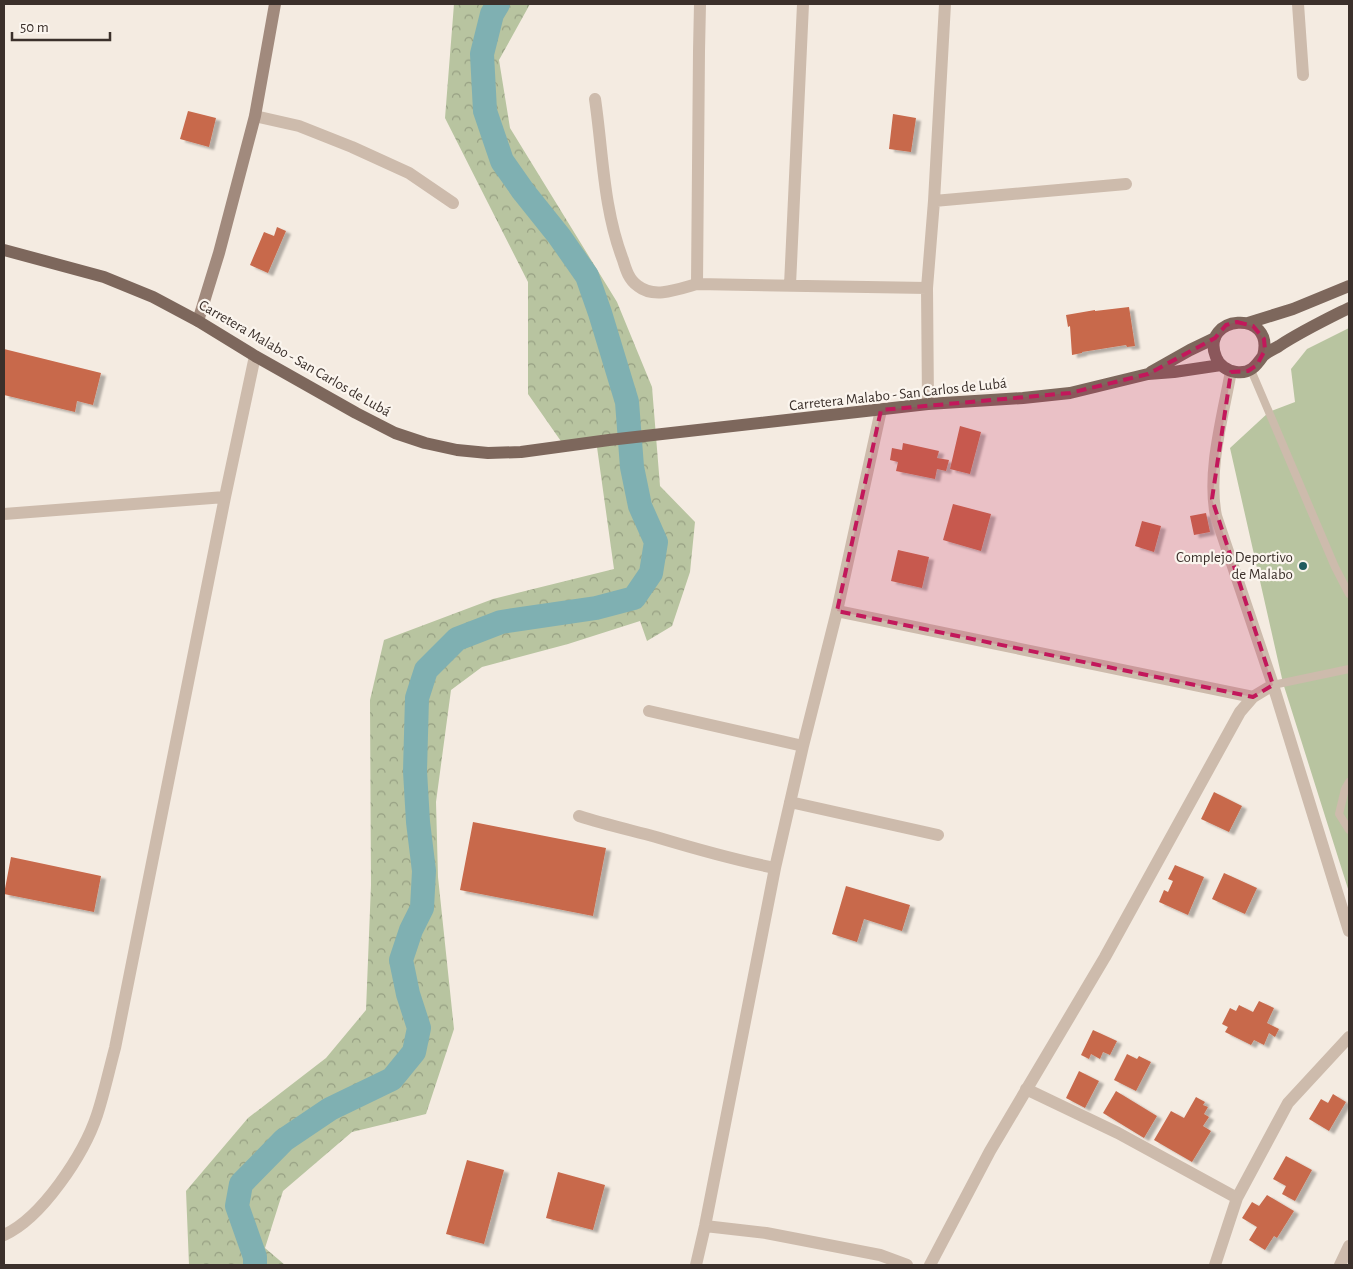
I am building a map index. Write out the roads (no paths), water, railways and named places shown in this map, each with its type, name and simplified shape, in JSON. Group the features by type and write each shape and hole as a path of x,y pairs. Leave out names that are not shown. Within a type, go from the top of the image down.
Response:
{"main road":[{"name":"Carretera Malabo - San Carlos de Lubá","path":"4,250 104,277 153,297 348,408 395,432 457,450 521,452 608,440 928,404 1070,393 1148,374 1226,368"},
{"path":"1248,323 1261,334 1265,344 1263,356 1258,365 1251,370 1242,372 1226,368 1218,360 1214,350 1215,338 1226,325 1237,322 1248,323 1293,309 1349,286"},
{"path":"1263,356 1305,330 1349,308"},
{"name":"Carretera Malabo - San Carlos de Lubá","path":"1148,374 1215,338"}],"street":[{"path":"198,321 219,253 255,116 275,4"},
{"path":"697,284 700,4"},
{"path":"790,286 803,4"},
{"path":"928,404 927,288 945,4"},
{"path":"1298,4 1303,75"},
{"path":"594,99 603,178 612,230 630,279 639,287 651,291 670,292 697,284 927,288"},
{"path":"255,116 299,126 352,147 409,173 453,203"},
{"path":"934,201 1126,184"},
{"path":"4,1235 31,1217 66,1174 88,1137 97,1114 115,1048 255,356"},
{"path":"1226,368 1212,499 1273,685 1349,931"},
{"path":"696,1265 775,868 837,611 881,410"},
{"path":"4,514 225,497"},
{"path":"837,611 1253,697"},
{"path":"930,1265 990,1151 1105,957 1240,712 1253,697 1273,685"},
{"path":"649,711 803,746"},
{"path":"790,802 938,835"},
{"path":"579,816 714,855 775,868"},
{"path":"1215,1265 1237,1198 1288,1103 1349,1038"},
{"path":"1026,1090 1118,1133 1237,1198"},
{"path":"705,1226 766,1233 880,1256 907,1265"},
{"path":"1340,1265 1349,1246"}],"lane":[{"path":"1251,370 1335,567 1349,594"},
{"path":"1273,685 1349,669"},
{"path":"1349,782 1345,789 1339,814 1349,830"}],"waterway":[{"path":"255,1265 255,1257 237,1206 241,1184 284,1140 330,1109 392,1079 414,1052 419,1028 408,994 401,960 411,930 422,908 424,871 418,822 415,771 417,698 426,670 457,639 501,622 596,608 634,598 651,573 656,542 640,506 632,467 627,402 587,276 502,161 485,111 482,54 492,14 498,4"}],"place":[{"name":"Complejo Deportivo de Malabo","path":"1303,566"}]}
